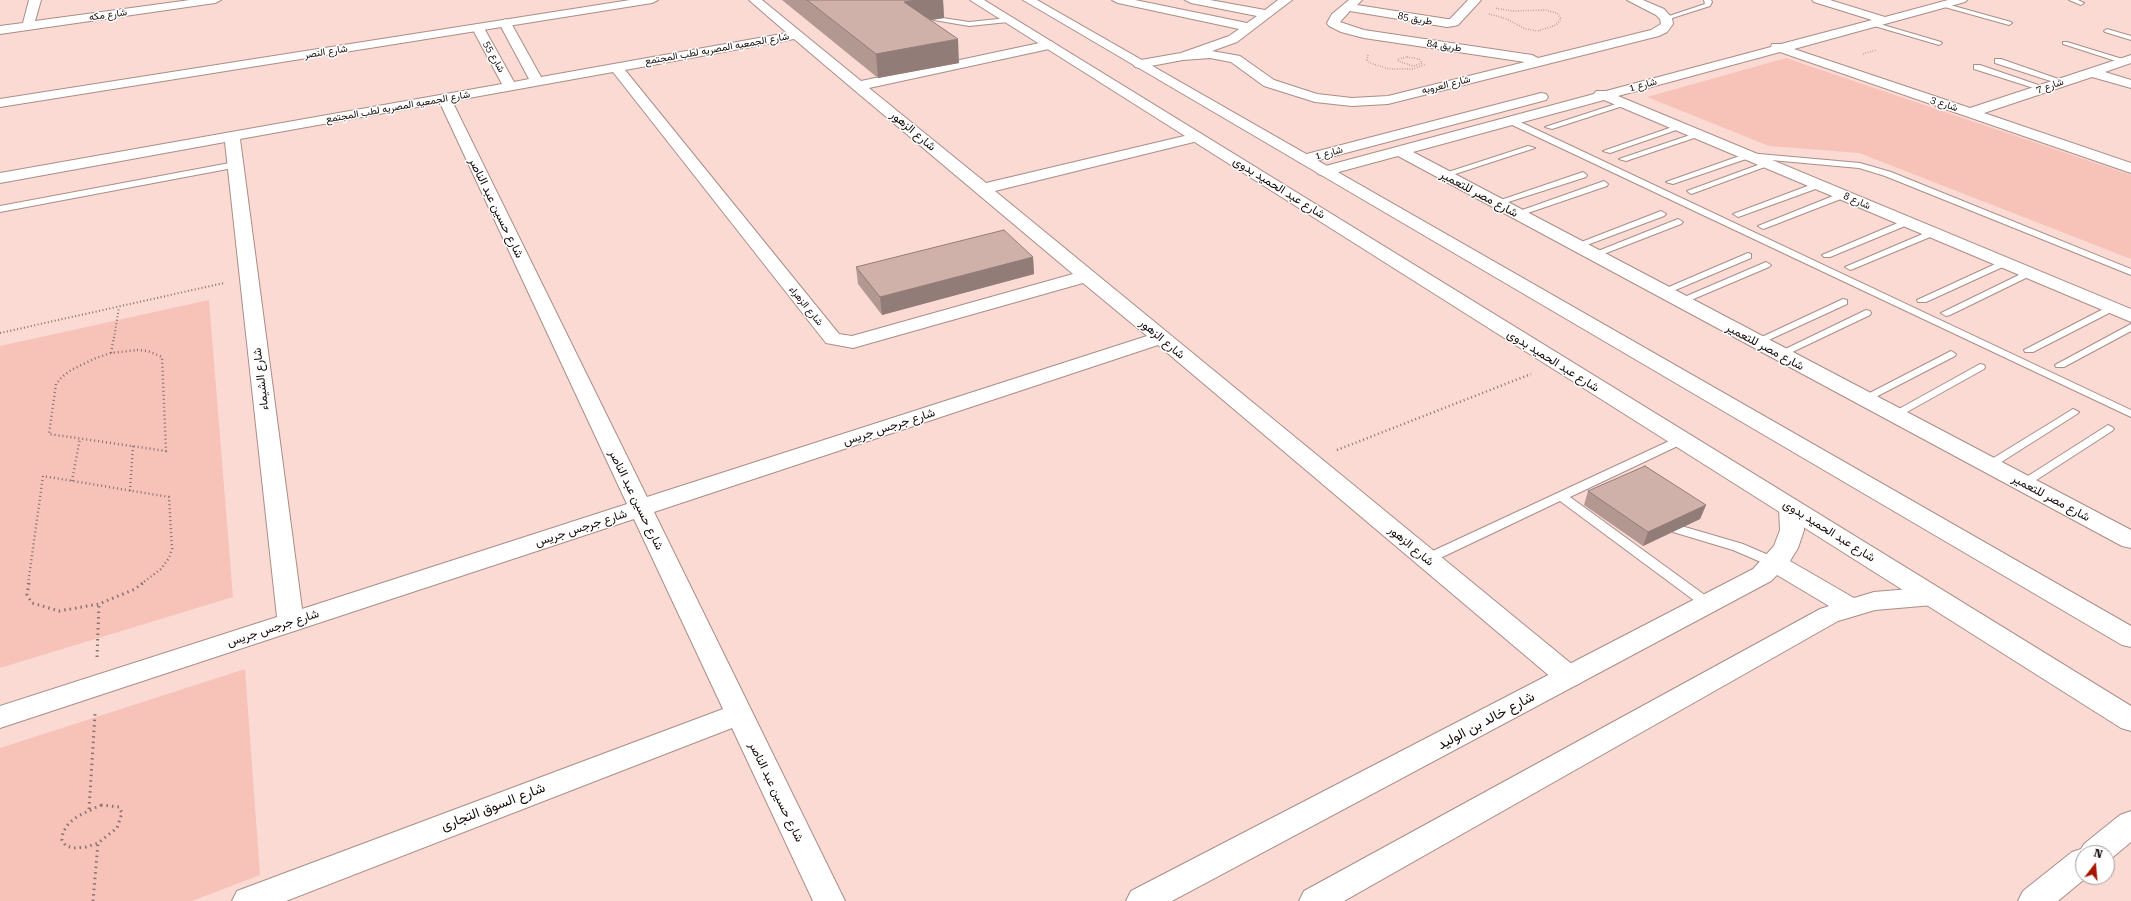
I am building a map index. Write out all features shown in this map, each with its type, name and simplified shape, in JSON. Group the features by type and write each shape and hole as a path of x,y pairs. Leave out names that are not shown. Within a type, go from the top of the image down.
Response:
{"street":[{"path":"28,26 35,0"},
{"name":"شارع مكه","path":"0,30 215,0"},
{"name":"شارع النصر","path":"0,93 595,0"},
{"name":"شارع النصر","path":"0,103 652,0"},
{"name":"شارع الزهور","path":"755,0 1569,677"},
{"name":"شارع عبد الحميد بدوى","path":"976,0 2131,720"},
{"path":"1029,0 2131,638"},
{"path":"1118,0 1249,27"},
{"path":"1191,0 1266,14"},
{"path":"1140,64 1183,56 1223,43 1249,27 1286,0"},
{"path":"1352,4 1336,16 1333,24 1345,29 1380,0"},
{"path":"1633,0 1649,6 1666,18"},
{"path":"1818,0 1861,13 1878,22"},
{"path":"1845,0 1899,16"},
{"path":"1823,23 1911,0"},
{"name":"شارع 1","path":"1324,171 1511,121 1605,88 1774,41 1878,22 1961,0"},
{"name":"طريق 85","path":"1352,4 1367,11 1443,24 1454,22 1470,5"},
{"name":"شارع العروبه","path":"1183,56 1196,54 1224,56 1235,59 1258,76 1283,88 1315,98 1352,102 1388,100 1543,60 1656,34 1667,24 1666,18"},
{"path":"505,23 537,82"},
{"name":"شارع 55","path":"478,28 510,86"},
{"name":"طريق 84","path":"1345,29 1386,38 1543,60"},
{"name":"شارع الجمعيه المصريه لطب المجتمع","path":"0,178 797,35"},
{"name":"شارع 3","path":"1774,41 2131,157"},
{"name":"شارع 3","path":"1774,41 1970,113 2131,168"},
{"path":"858,86 1049,45"},
{"name":"شارع 7","path":"1970,113 2128,60"},
{"name":"شارع الزهراء","path":"616,67 833,339 854,342 1087,276"},
{"path":"2091,72 2131,84"},
{"name":"شارع 8","path":"1586,85 1605,88 1625,104 2131,316"},
{"name":"شارع 1","path":"1304,159 1552,94"},
{"name":"شارع حسين عبد الناصر","path":"444,98 829,901"},
{"name":"شارع الشيماء","path":"232,137 291,622"},
{"path":"982,189 1197,137"},
{"name":"شارع مصر للتعمير","path":"1400,151 1584,251 1988,465 2130,538"},
{"name":"شارع جرجس جريس","path":"0,717 1161,338"},
{"name":"شارع خالد بن الوليد","path":"1142,901 1762,575 1775,563 1786,548 1792,530 1792,508"},
{"path":"1775,563 1850,607"},
{"path":"1315,901 1806,626 1850,607 1880,600 1933,596"},
{"name":"شارع السوق التجارى","path":"248,901 739,714"},
{"path":"2105,845 2131,824"},
{"path":"2034,901 2075,868"}],"lane":[{"path":"1666,18 1708,5 1709,2 1707,0"},
{"path":"2072,0 2081,2"},
{"path":"1943,5 2009,23"},
{"path":"936,19 969,24 1008,20"},
{"path":"1878,22 1939,43"},
{"path":"2107,31 2131,38"},
{"path":"2065,43 2128,60"},
{"path":"1998,61 2063,82"},
{"path":"1977,67 2043,88"},
{"path":"1549,127 1625,104"},
{"path":"1511,121 2131,414"},
{"path":"1606,151 1681,127"},
{"path":"1623,159 1699,135"},
{"path":"1443,175 1531,148"},
{"path":"1670,182 1748,155 1851,164 1879,171 2131,272"},
{"path":"1691,191 1769,164"},
{"path":"0,208 235,166"},
{"path":"1496,203 1583,175"},
{"path":"1516,214 1604,184"},
{"path":"1738,214 1818,185"},
{"path":"1762,226 1842,195"},
{"path":"1584,251 1661,214"},
{"path":"1584,251 1678,222"},
{"path":"1827,255 1907,222"},
{"path":"1850,267 1932,233"},
{"path":"1662,292 1748,256"},
{"path":"1922,300 2004,263"},
{"path":"1680,301 1766,265"},
{"path":"1946,313 2029,274"},
{"path":"1756,342 1843,302"},
{"path":"2029,350 2111,308"},
{"path":"1780,354 1866,313"},
{"path":"2060,365 2131,327"},
{"path":"1864,399 1951,354"},
{"path":"1894,415 1980,368"},
{"path":"1988,465 2073,412"},
{"path":"2023,483 2108,429"},
{"path":"1427,559 1680,440"},
{"path":"1594,480 1606,488"},
{"path":"1561,496 1708,604"},
{"path":"1678,530 1738,547 1775,563"}],"path":[{"path":"1470,5 1513,11 1545,10 1557,13 1561,19 1560,22 1551,28 1531,30 1520,27 1507,18 1470,5"},
{"path":"0,333 249,278"},
{"path":"111,353 119,306"},
{"path":"125,351 148,351 162,357 166,451 49,434 56,384 71,370 96,358 111,353 125,351"},
{"path":"1308,461 1558,364"},
{"path":"72,481 80,438"},
{"path":"130,490 133,446"},
{"path":"43,476 72,481 169,497 172,549 169,558 161,569 135,589 99,604 59,610 44,608 32,603 26,595 43,476"},
{"path":"93,901 98,843 117,828 121,820 122,813 119,807 101,805 89,809 69,823 63,832 62,840 66,846 74,848 86,847 98,843"}],"shaded area":[{"path":"1786,58 2131,175 2131,259 1859,153 1769,146 1647,97"},
{"path":"209,300 233,597 0,668 0,346"},
{"path":"245,669 260,875 192,901 0,901 0,748"}],"building":[{"path":"807,0 917,0 904,2 958,39 876,54"},
{"path":"1004,230 1033,257 880,297 856,267"},
{"path":"1645,466 1706,505 1648,532 1588,491"}]}
